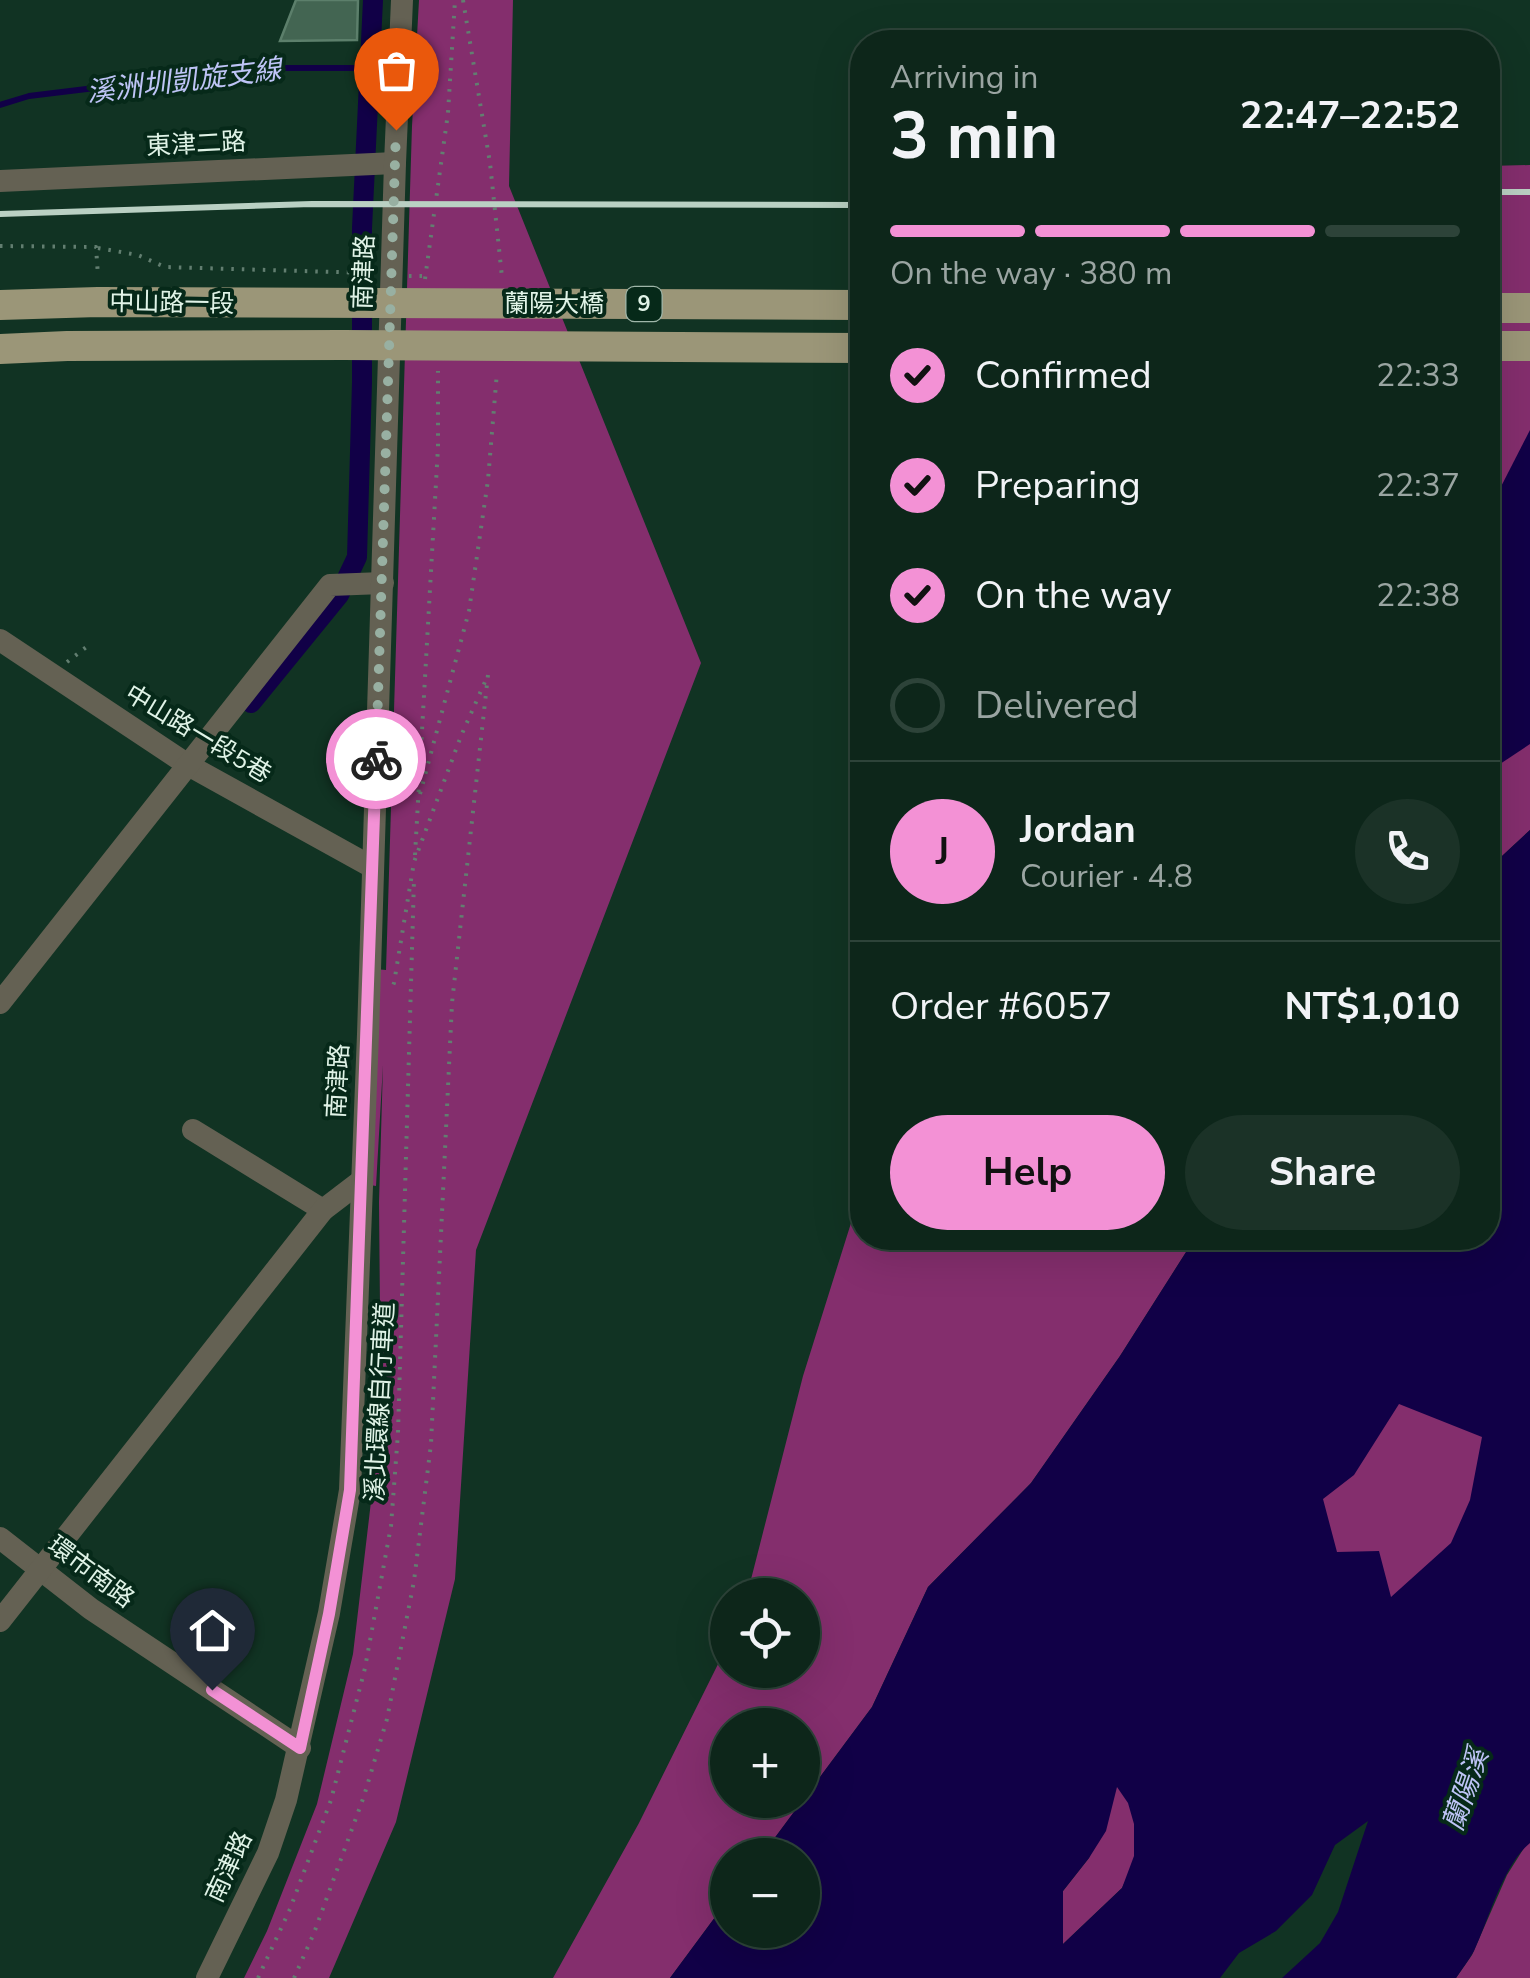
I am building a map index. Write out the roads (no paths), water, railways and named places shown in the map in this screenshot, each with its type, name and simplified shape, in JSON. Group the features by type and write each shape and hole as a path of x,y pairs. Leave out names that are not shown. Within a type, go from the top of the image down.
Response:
{"main road":[{"name":"蘭陽大橋","path":"345,305 425,290 850,305"},
{"name":"中山路一段","path":"0,304 345,305"},
{"path":"1500,308 1530,308"},
{"name":"中山路一段","path":"0,349 343,345 438,358"},
{"path":"1500,346 1530,346"},
{"name":"蘭陽大橋","path":"438,358 850,348"}],"street":[{"name":"南津路","path":"206,1978 268,1853 286,1800 329,1614 350,1490 383,583 377,164 402,0"},
{"name":"東津二路","path":"0,181 377,164"},
{"path":"0,1002 197,770 330,585 383,583"},
{"name":"中山路一段5巷","path":"0,640 197,770 372,868"},
{"path":"193,1130 323,1210"},
{"path":"0,1621 323,1210 361,1182"},
{"name":"環市南路","path":"0,1538 92,1609 300,1748"}],"water":[{"path":"1530,430 1530,744 1500,764 1500,489"},
{"name":"蘭陽溪","path":"1530,830 1530,1843 1504,1878 1474,1951 1456,1978 1282,1978 1320,1943 1338,1912 1368,1821 1335,1845 1312,1895 1276,1931 1239,1953 1220,1978 670,1978 710,1924 710,1948 820,1948 820,1838 775,1838 790,1818 820,1818 820,1777 872,1707 928,1587 1031,1483 1120,1356 1187,1250 1500,1250 1500,859","holes":["1399,1404 1482,1437 1470,1500 1451,1543 1391,1597 1379,1551 1337,1552 1323,1499 1354,1475","1117,1787 1128,1803 1134,1824 1134,1856 1122,1888 1063,1944 1063,1891 1106,1831"]}],"waterway":[{"path":"251,703 339,595 357,557 362,228 373,0"},
{"name":"溪洲圳凱旋支線","path":"0,105 29,96 259,68 369,68"}],"railway":[{"path":"1500,192 1530,192"},
{"path":"0,214 312,204 850,205"}]}
